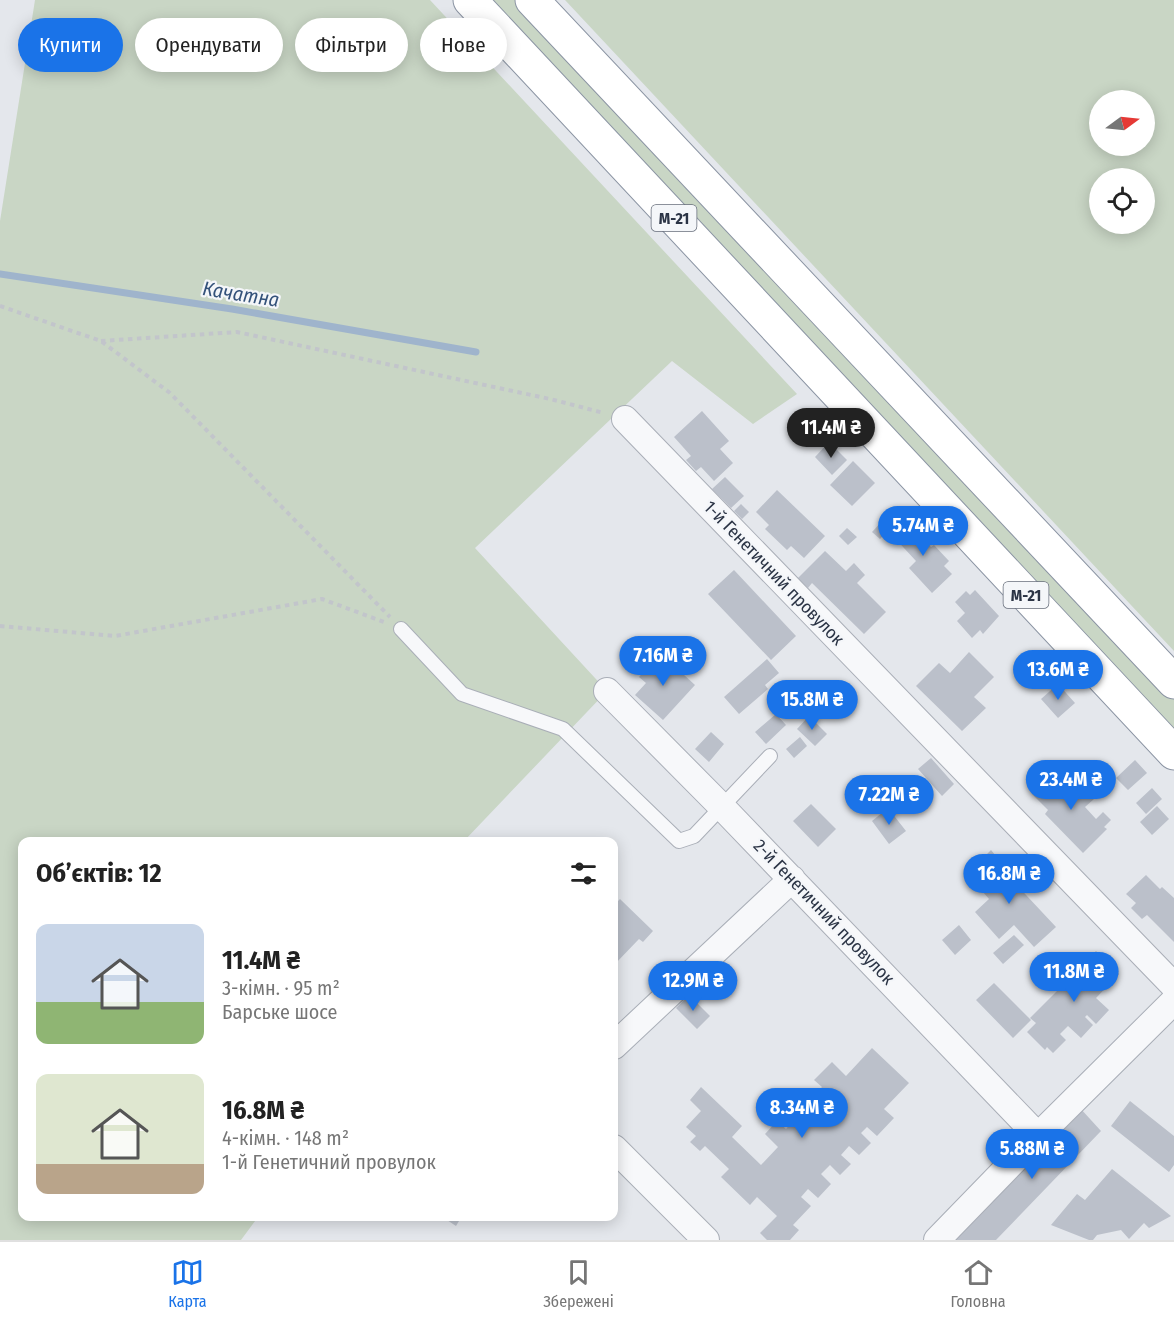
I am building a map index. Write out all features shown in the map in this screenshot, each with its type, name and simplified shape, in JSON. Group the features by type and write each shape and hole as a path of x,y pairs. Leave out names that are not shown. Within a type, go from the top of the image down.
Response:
{"highway":[{"name":"М-21","path":"470,0 1174,753"},
{"name":"М-21","path":"532,0 1174,682"}],"street":[{"name":"1-й Генетичний провулок","path":"625,418 1174,986"},
{"name":"2-й Генетичний провулок","path":"607,691 792,879 1038,1136"},
{"path":"618,1042 792,879"},
{"path":"938,1240 1038,1136 1174,1001"},
{"path":"618,1152 706,1240"}],"lane":[{"path":"401,628 462,694 563,729 679,841 694,836 770,756"}],"path":[{"path":"0,306 101,341 170,393 401,628"},
{"path":"101,341 237,332 550,399 625,418"},
{"path":"0,626 115,636 322,599 401,628"}],"green space":[{"path":"35,0 430,0 447,18 420,18 420,72 497,72 797,394 753,424 672,361 475,548 607,691 468,837 18,837 18,1221 255,1221 241,1240 0,1240 0,221 24,72 123,72 123,18 32,18"},
{"path":"470,0 532,0 1174,682 1174,753 507,40 507,18 487,18"},
{"path":"565,0 1174,0 1174,651"}],"building":[{"path":"702,411 729,441 720,449 733,463 714,481 701,467 696,471 686,460 691,456 674,437"},
{"path":"829,442 847,460 832,475 815,457"},
{"path":"853,461 875,483 852,506 830,485"},
{"path":"725,477 744,496 731,508 712,489"},
{"path":"777,490 825,536 804,558 791,546 787,550 765,529 769,525 756,512"},
{"path":"741,504 749,512 742,519 734,511"},
{"path":"886,517 893,525 880,539 872,532"},
{"path":"905,520 931,547 934,545 949,561 944,566 952,574 932,593 909,568 916,561 891,534"},
{"path":"847,528 857,537 848,545 839,536"},
{"path":"825,551 846,571 854,563 865,575 857,583 886,612 864,634 812,583 808,588 798,578"},
{"path":"734,570 796,636 771,660 708,594"},
{"path":"975,590 999,616 983,634 980,630 972,638 957,621 965,613 955,602 966,591 970,595"},
{"path":"969,652 994,677 974,697 986,708 962,731 916,686 939,663 950,673"},
{"path":"660,653 695,685 663,720 635,695 646,683 639,677"},
{"path":"767,659 779,673 765,685 768,689 739,714 724,697"},
{"path":"1058,684 1075,703 1058,718 1041,699"},
{"path":"776,714 786,725 766,744 755,732"},
{"path":"809,716 827,734 815,746 797,729"},
{"path":"711,732 724,744 709,762 695,749"},
{"path":"800,737 807,746 794,758 786,749"},
{"path":"931,758 954,784 942,796 918,769"},
{"path":"1135,760 1147,773 1128,790 1116,778"},
{"path":"1061,774 1071,784 1075,780 1094,799 1085,807 1096,819 1103,812 1111,820 1104,827 1107,829 1083,853 1045,814 1048,810 1032,794 1051,775 1055,780"},
{"path":"1152,788 1162,799 1146,814 1136,803"},
{"path":"811,804 836,829 818,847 793,821"},
{"path":"1157,806 1169,819 1152,835 1140,822"},
{"path":"888,808 906,831 889,844 872,821"},
{"path":"991,850 1000,861 997,864 1056,927 1034,947 1014,925 999,939 975,912 989,899 976,884 986,874 977,864"},
{"path":"1146,875 1160,889 1162,887 1174,898 1174,942 1147,915 1142,919 1131,908 1136,903 1126,894"},
{"path":"620,899 653,931 643,942 639,939 618,961 618,901"},
{"path":"959,925 971,940 955,955 942,940"},
{"path":"1014,935 1024,945 1003,964 993,953"},
{"path":"1096,951 1119,974 1096,998 1109,1010 1096,1024 1087,1015 1085,1017 1093,1025 1081,1038 1068,1026 1060,1034 1066,1040 1053,1053 1047,1047 1045,1050 1027,1032 1036,1023 1030,1018 1061,987 1057,982 1071,967 1075,971"},
{"path":"994,983 1031,1020 1013,1038 976,1000"},
{"path":"689,995 710,1016 697,1029 676,1008"},
{"path":"872,1048 909,1083 884,1109 894,1118 877,1136 867,1127 861,1133 871,1143 859,1155 849,1146 841,1155 851,1164 840,1175 830,1165 821,1174 831,1184 818,1198 808,1189 801,1197 811,1206 793,1225 799,1230 790,1240 767,1240 760,1233 777,1216 757,1197 750,1205 721,1177 729,1169 705,1146 700,1151 690,1142 696,1136 686,1127 701,1111 690,1100 701,1087 742,1126 732,1137 761,1165 778,1147 765,1134 777,1121 786,1129 807,1106 805,1105 822,1087 814,1080 832,1062 846,1076"},
{"path":"1130,1101 1174,1136 1174,1165 1169,1172 1111,1126"},
{"path":"1080,1108 1101,1131 996,1240 953,1240"},
{"path":"1112,1169 1171,1216 1149,1228 1144,1223 1129,1239 1121,1230 1097,1235 1093,1240 1089,1240 1051,1225 1077,1194 1085,1200"},
{"path":"448,1221 459,1221 456,1226"}],"waterway":[{"name":"Качатна","path":"0,274 232,309 476,352"}]}
